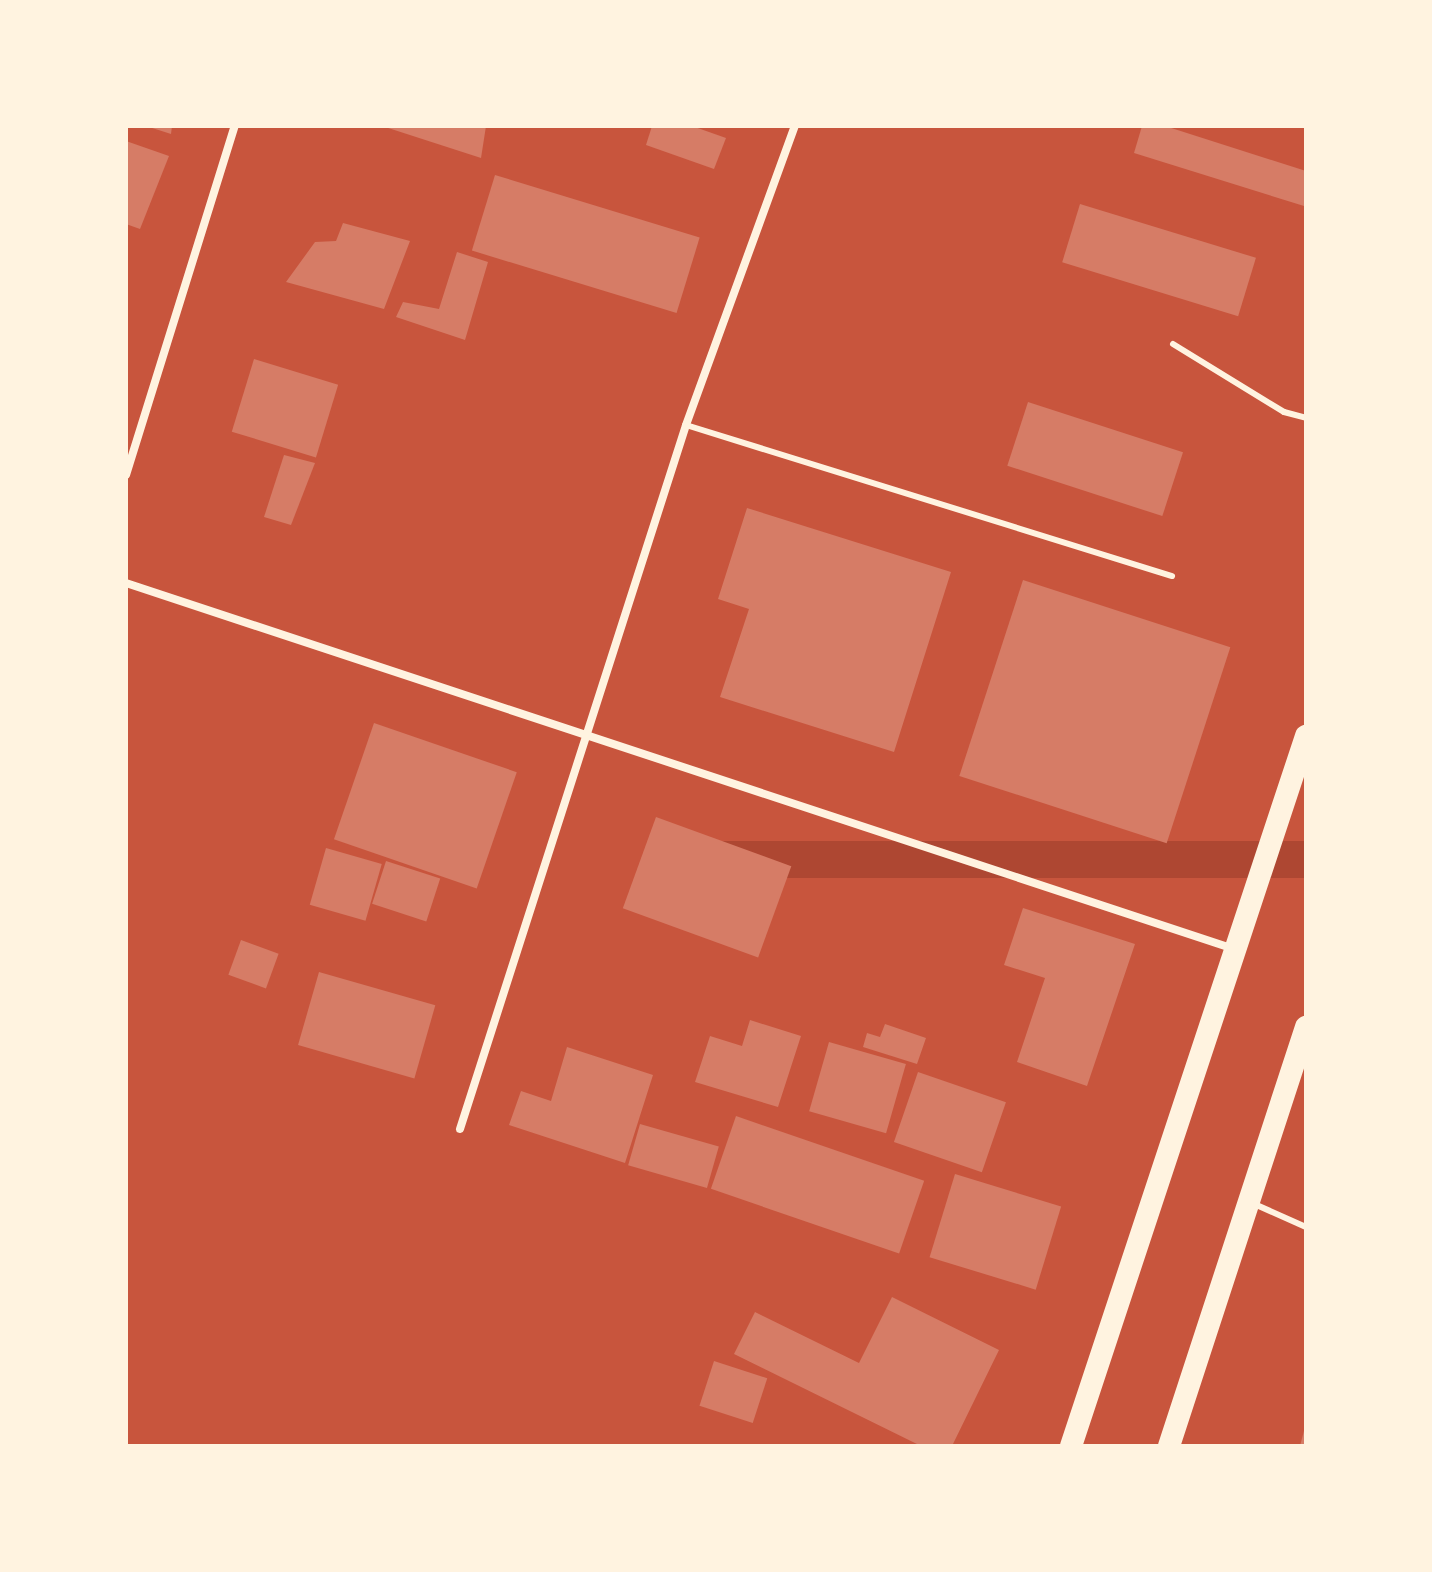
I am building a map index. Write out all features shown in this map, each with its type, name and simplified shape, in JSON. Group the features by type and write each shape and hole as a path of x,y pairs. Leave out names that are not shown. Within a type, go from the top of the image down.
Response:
{"highway":[{"path":"1071,1446 1306,736"},
{"path":"1169,1446 1306,1027"}],"street":[{"path":"126,475 235,126"},
{"path":"460,1129 686,425 795,126"},
{"path":"126,583 1237,950"}],"lane":[{"path":"1173,344 1284,412 1306,418"},
{"path":"686,425 1172,576"},
{"path":"1249,1201 1306,1227"}],"shaded area":[{"path":"669,841 1306,841 1306,878 669,878"}],"building":[{"path":"146,126 172,126 171,134"},
{"path":"382,126 486,126 481,158"},
{"path":"652,126 692,126 726,138 714,169 646,145"},
{"path":"1142,126 1165,126 1306,171 1304,206 1134,153"},
{"path":"126,141 169,156 140,229 126,224"},
{"path":"495,175 700,238 677,313 472,251"},
{"path":"1080,204 1256,258 1238,316 1062,262"},
{"path":"343,223 410,241 384,309 286,282 315,242 336,241"},
{"path":"457,252 488,262 465,340 396,317 403,302 439,309"},
{"path":"254,359 338,385 316,457 232,432"},
{"path":"1028,402 1183,452 1162,516 1007,466"},
{"path":"284,455 315,463 291,525 264,517"},
{"path":"747,508 951,572 894,752 720,697 749,609 718,599"},
{"path":"1023,580 1230,647 1167,843 959,776"},
{"path":"374,723 517,772 477,888 334,839"},
{"path":"656,817 791,866 758,957 623,908"},
{"path":"326,848 382,864 365,921 310,905"},
{"path":"386,861 440,879 426,921 372,904"},
{"path":"1023,908 1135,944 1087,1086 1017,1062 1045,978 1004,965"},
{"path":"241,940 279,954 266,988 228,975"},
{"path":"319,972 435,1005 414,1078 298,1045"},
{"path":"750,1020 801,1036 778,1107 695,1082 710,1036 742,1046"},
{"path":"885,1024 926,1038 917,1064 863,1047 867,1033 880,1037"},
{"path":"829,1042 906,1064 886,1133 809,1111"},
{"path":"567,1047 653,1075 625,1163 509,1125 521,1091 551,1101"},
{"path":"918,1072 1006,1102 982,1172 894,1142"},
{"path":"736,1116 924,1181 899,1254 711,1189"},
{"path":"640,1124 719,1147 707,1188 628,1165"},
{"path":"955,1174 1061,1206 1036,1290 930,1257"},
{"path":"892,1297 999,1350 952,1446 921,1446 734,1354 755,1312 859,1363"},
{"path":"714,1361 767,1378 753,1423 699,1406"},
{"path":"1305,1427 1306,1446 1300,1446"}]}
